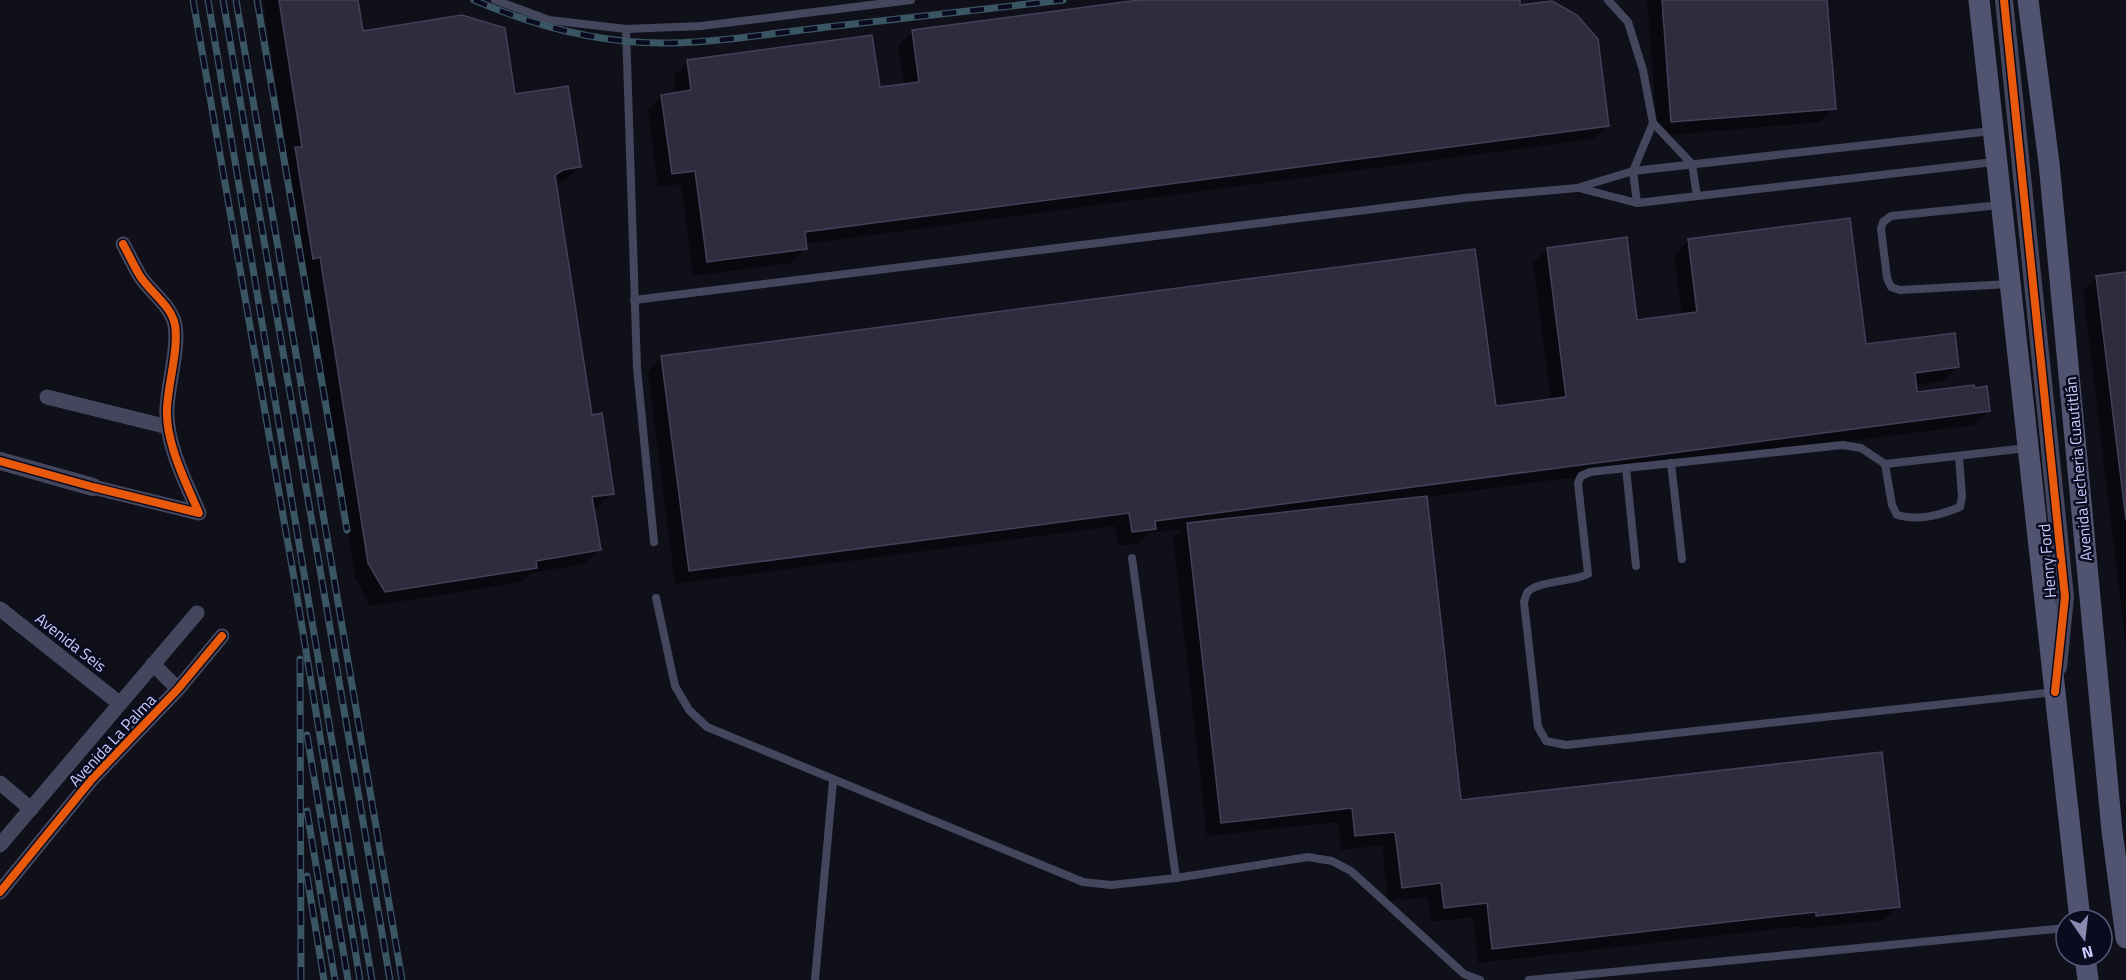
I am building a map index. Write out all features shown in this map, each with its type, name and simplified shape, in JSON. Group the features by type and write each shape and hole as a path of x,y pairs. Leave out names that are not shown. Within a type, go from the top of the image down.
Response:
{"main road":[{"path":"1979,0 2079,908"},
{"name":"Avenida Lecheria Cuautitlán","path":"2028,0 2049,163 2112,831 2126,938"}],"street":[{"name":"Henry Ford","path":"2004,0 2065,597 2055,692"},
{"path":"0,461 199,513 180,469 168,427 166,410 175,325 170,311 140,277 123,244"},
{"path":"47,397 168,427"},
{"name":"Avenida Seis","path":"0,609 119,703"},
{"name":"Avenida La Palma","path":"0,845 197,613"},
{"name":"Avenida La Palma","path":"1,887 92,779 178,689 222,636"},
{"path":"153,664 178,689"},
{"path":"72,760 92,779"},
{"path":"0,783 31,810"}],"lane":[{"path":"495,0 549,20 626,29 700,26 911,0"},
{"path":"1608,0 1628,22 1643,70 1653,123 1692,164 1697,196"},
{"path":"626,29 637,368 654,542"},
{"path":"1637,203 1633,171 1653,123"},
{"path":"634,300 1464,198 1577,188 1633,171 1994,131"},
{"path":"1577,188 1637,203 1998,162"},
{"path":"2002,205 1891,216 1883,222 1881,228 1887,278 1891,287 1900,290 2010,284"},
{"path":"1959,456 1962,496 1960,507 1949,512 1910,519 1897,515 1892,505 1885,465 1861,447 1843,445 1590,472 1581,476 1578,483 1588,574 1578,580 1534,586 1526,593 1524,602 1538,727 1546,741 1566,745 2055,692"},
{"path":"1885,465 2028,448"},
{"path":"1671,463 1682,559"},
{"path":"1626,468 1635,566"},
{"path":"1132,558 1176,878"},
{"path":"656,598 675,686 689,710 706,727 1083,882 1111,885 1176,878 1308,857 1332,861 1351,871 1464,974 1480,980"},
{"path":"815,980 833,781"},
{"path":"1529,980 2054,929"}],"building":[{"path":"279,0 358,0 363,31 462,15 505,28 515,94 568,86 581,167 563,170 555,175 592,415 602,413 614,494 592,497 601,550 536,561 537,568 385,592 368,563 320,257 313,259 295,147 302,147"},
{"path":"1139,0 1520,0 1520,5 1552,1 1577,15 1598,39 1609,126 805,232 807,249 707,262 695,171 672,174 661,95 691,90 687,60 872,35 880,87 919,82 912,30"},
{"path":"1662,0 1827,0 1836,109 1671,122"},
{"path":"1850,218 1866,344 1955,333 1959,367 1915,373 1917,392 1974,385 1975,388 1987,386 1990,411 1155,521 1156,529 1132,532 1129,513 689,571 661,356 1475,249 1496,406 1566,397 1547,248 1627,237 1637,320 1697,312 1688,239"},
{"path":"2126,272 2126,520 2096,276"},
{"path":"1427,496 1461,800 1882,752 1900,907 1816,916 1816,912 1492,949 1487,903 1444,908 1441,883 1402,888 1395,832 1355,836 1352,808 1221,823 1187,523"}],"railway":[{"path":"193,0 294,578 360,980"},
{"path":"208,0 372,980"},
{"path":"223,0 390,980"},
{"path":"236,0 402,980"},
{"path":"257,0 347,530"},
{"path":"474,0 520,18 569,32 643,43 731,39 1063,0"},
{"path":"300,659 301,980"},
{"path":"307,735 348,980"},
{"path":"307,811 335,980"},
{"path":"307,876 324,980"}],"cycle path":[{"path":"2004,0 2065,597 2055,692"},
{"path":"0,461 199,513 177,462 167,421 176,344 175,325 165,305 140,276 123,244"},
{"path":"0,892 92,779 178,689 222,636"}]}
